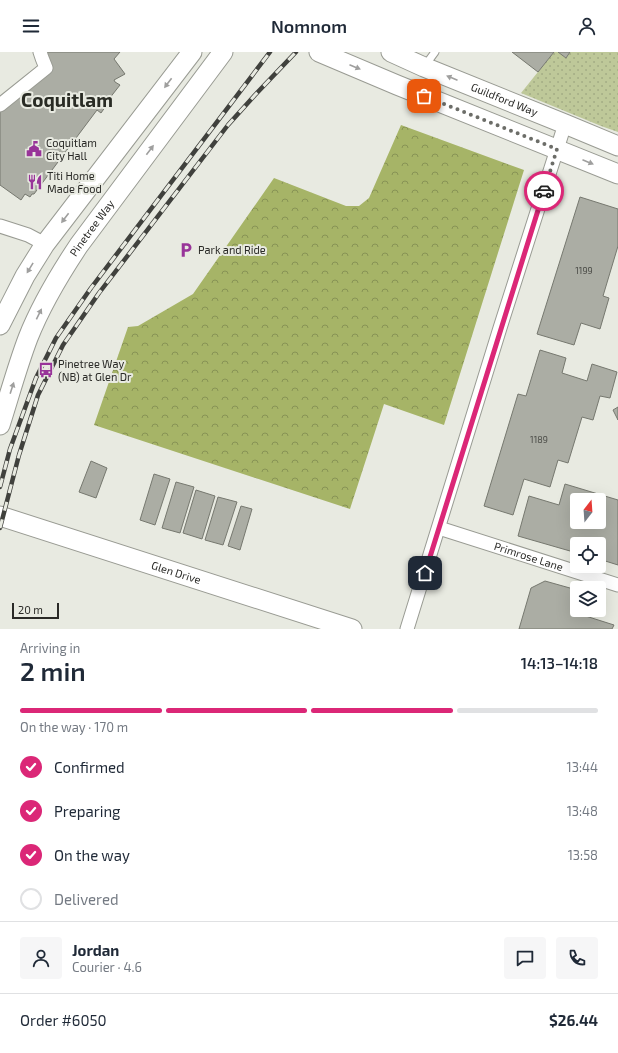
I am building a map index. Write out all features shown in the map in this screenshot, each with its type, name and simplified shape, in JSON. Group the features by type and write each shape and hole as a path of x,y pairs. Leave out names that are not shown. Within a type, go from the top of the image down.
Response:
{"main road":[{"path":"0,325 24,276 45,244 192,52"},
{"name":"Pinetree Way","path":"0,426 28,339 52,288 79,245 223,52"},
{"path":"319,52 618,174"},
{"name":"Guildford Way","path":"392,52 430,59 566,124 618,146"},
{"path":"45,244 48,251 52,288"},
{"name":"Glen Drive","path":"0,516 352,629"}],"street":[{"path":"0,105 46,68 40,52"},
{"path":"407,629 566,124"},
{"path":"0,226 28,235 45,244"},
{"name":"Primrose Lane","path":"439,528 618,585"}],"green space":[{"path":"554,52 558,52 566,58 570,52 618,52 618,132 521,93"},
{"path":"401,125 524,170 444,425 384,404 350,509 94,425 128,327 138,326 193,294 274,178 346,206 359,206 369,198"}],"building":[{"name":"Coquitlam City Hall","path":"40,52 120,52 114,59 125,74 114,80 120,85 109,99 110,100 101,113 97,110 34,194 30,197 25,194 21,200 0,185 0,105 46,68"},
{"path":"512,52 554,52 538,72"},
{"path":"558,52 570,52 566,58"},
{"path":"580,197 618,209 618,246 603,296 609,298 600,329 581,323 574,345 537,334"},
{"path":"540,350 566,358 562,373 587,381 592,364 617,372 610,398 600,396 593,420 582,417 568,463 558,460 550,487 524,479 513,515 484,506 518,394 526,396"},
{"path":"618,407 618,420 613,410"},
{"path":"91,461 107,468 96,498 79,492"},
{"path":"154,474 170,479 155,525 140,520"},
{"path":"176,482 194,487 180,533 162,528"},
{"path":"565,484 595,493 570,493 570,529 606,529 606,496 618,500 618,565 606,561 606,537 570,537 570,551 518,536 529,496 559,505"},
{"path":"196,490 215,496 202,539 183,533"},
{"path":"218,497 237,502 223,545 205,540"},
{"path":"241,506 252,509 240,550 228,546"},
{"path":"545,581 570,588 570,617 589,617 614,625 612,629 519,629 531,588"}],"railway":[{"path":"0,487 10,449 36,378 56,338 91,288 270,52"},
{"path":"0,528 19,455 38,395 63,345 99,293 228,125 296,52"}],"way so far":[{"path":"424,96 557,149 544,191"}],"place":[{"name":"Coquitlam City Hall","path":"34,149"},
{"name":"Titi Home Made Food","path":"35,182"},
{"name":"Park and Ride","path":"186,250"},
{"name":"Pinetree Way (NB) at Glen Dr","path":"46,370"}],"district":[{"name":"Coquitlam","path":"67,100"}],"route":[{"path":"425,573 500,328 544,191"}]}
